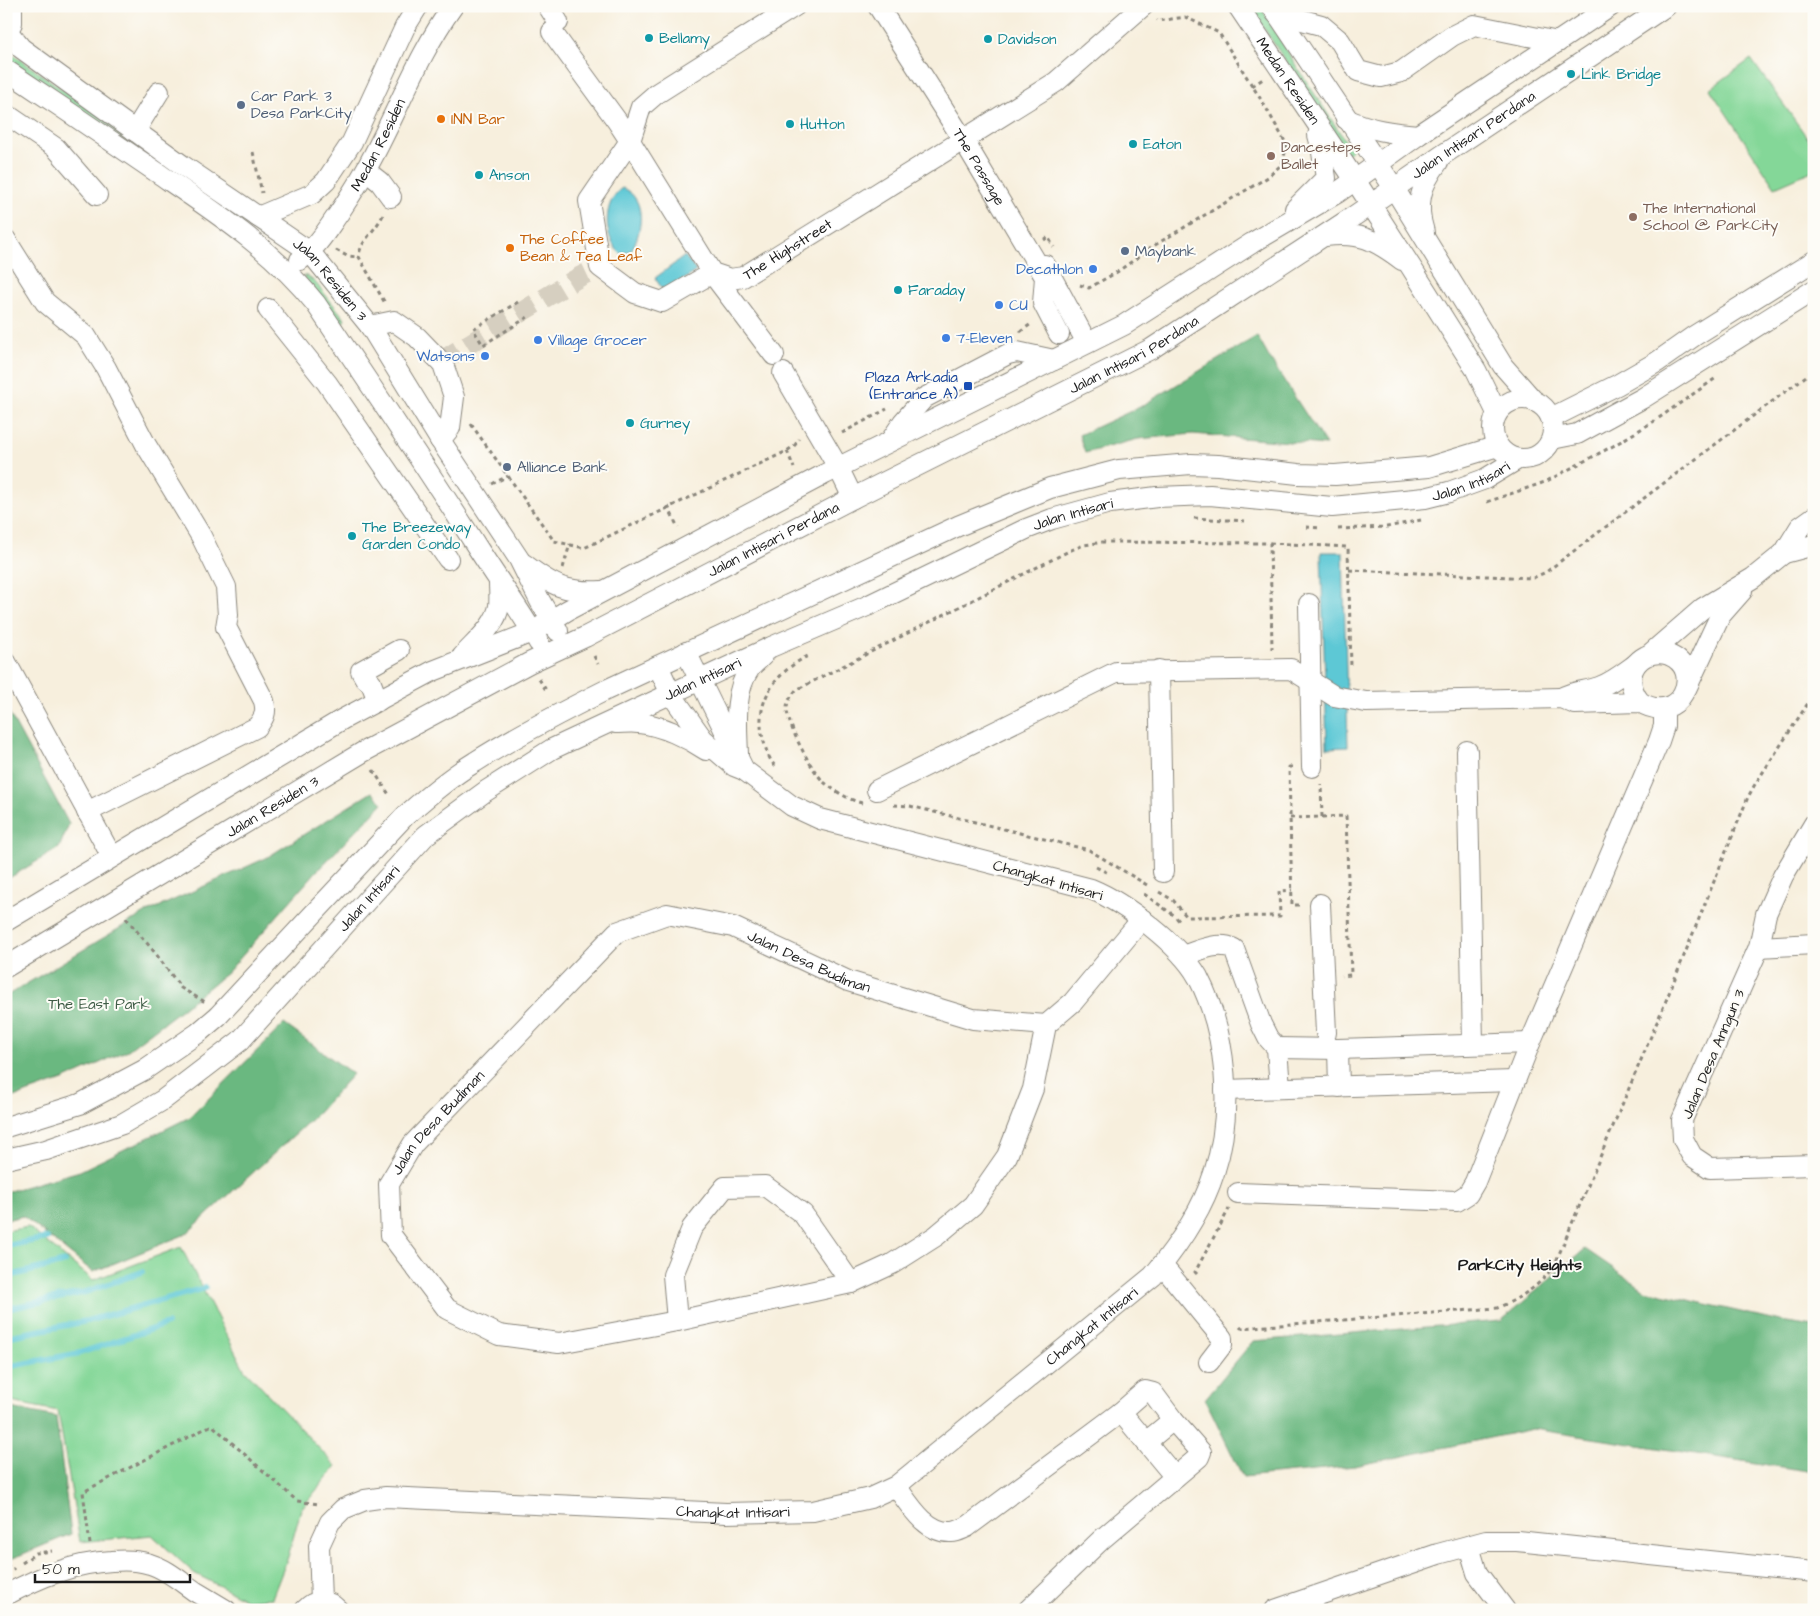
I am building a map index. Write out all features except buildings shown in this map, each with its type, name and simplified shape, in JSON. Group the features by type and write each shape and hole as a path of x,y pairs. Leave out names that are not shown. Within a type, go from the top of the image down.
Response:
{"street":[{"path":"7,33 12,23 12,6"},
{"name":"Medan Residen","path":"261,209 312,194 326,181 352,142 405,27 418,6"},
{"name":"Medan Residen","path":"286,269 310,252 320,241 366,171 410,80 441,22 453,6"},
{"path":"712,273 662,302 635,293 600,267 589,201 630,140 641,107 656,94 795,6"},
{"name":"The Passage","path":"878,6 964,141 1042,253 1045,277 1043,303 1059,334"},
{"name":"Medan Residen","path":"1238,6 1371,204"},
{"name":"Jalan Intisari Perdana","path":"552,619 838,468 1124,325 1252,243 1337,193 1418,135 1611,6"},
{"name":"Jalan Intisari Perdana","path":"566,645 585,637 853,498 1152,349 1666,6"},
{"path":"1274,9 1322,25 1340,41 1358,71 1381,77 1401,72 1452,36 1474,25 1558,42"},
{"name":"Medan Residen","path":"1274,9 1394,188"},
{"name":"The Highstreet","path":"712,273 730,279 743,277 1056,82 1147,10"},
{"path":"553,20 712,273 774,355"},
{"name":"Jalan Residen 3","path":"6,967 363,752 566,645 518,559 440,440 370,326 310,252 261,209 134,131 21,48 7,33"},
{"name":"Jalan Residen 3","path":"6,70 223,217 286,269 316,304 521,613 546,656"},
{"path":"134,131 159,92"},
{"path":"1252,243 1302,202 1326,178 1321,146 1306,108"},
{"path":"6,114 56,148 97,195"},
{"path":"1346,119 1366,128 1418,135"},
{"path":"1428,242 1420,217 1421,196 1427,177 1444,154"},
{"path":"366,171 380,182 391,197"},
{"path":"1394,188 1503,366 1533,400 1544,407 1551,418 1553,428 1552,439 1547,448 1539,455 1529,459 1518,459 1507,455 1498,446 1493,435 1493,424 1497,413 1512,400 1533,400"},
{"path":"1371,204 1476,370 1497,413"},
{"path":"1322,236 1356,235 1384,247 1412,267"},
{"path":"6,240 45,302 86,336 106,368 146,445 201,536 226,587 226,627 264,701 266,710 266,716 257,727 87,812"},
{"path":"1042,253 1088,343"},
{"path":"1551,418 1617,385 1657,362 1694,336 1814,260"},
{"path":"1552,439 1578,434 1643,398 1814,290"},
{"path":"268,308 303,351 354,422 448,559"},
{"path":"370,326 394,321 416,337 443,364 454,397 450,428 440,440"},
{"path":"783,373 838,468 853,498"},
{"name":"Jalan Intisari","path":"6,1127 80,1104 144,1070 198,1034 405,816 430,794 474,762 550,718 686,652 958,526 1050,488 1119,470 1190,464 1218,465 1298,474 1334,475 1429,468 1498,446"},
{"name":"Jalan Intisari","path":"6,1159 46,1150 122,1124 162,1100 240,1042 426,835 486,791 552,749 771,647 867,606 1026,529 1052,519 1110,503 1157,497 1210,495 1332,507 1416,499 1449,492 1485,479 1518,459"},
{"path":"396,482 423,464"},
{"path":"1561,698 1572,692 1604,685 1643,659 1703,608 1752,578 1784,553 1800,527 1814,517"},
{"path":"1784,553 1814,545"},
{"path":"518,559 549,582 564,588 580,592 604,591"},
{"path":"877,790 1116,672 1291,669 1334,696 1366,702 1561,698 1575,704 1640,702 1648,706 1664,708 1678,702 1720,616 1752,578"},
{"path":"459,660 492,624 499,605 499,582"},
{"path":"1309,604 1312,767"},
{"path":"6,921 343,719 433,671 532,632 552,619"},
{"path":"608,723 640,723 672,732 695,742 720,760 739,764 737,717 742,684 750,668 771,647"},
{"path":"378,701 371,683 361,671 399,650"},
{"name":"Changkat Intisari","path":"686,652 739,764"},
{"path":"1640,702 1632,688 1632,671 1643,659 1659,653 1675,658 1685,672 1687,680 1686,689"},
{"path":"6,662 112,858"},
{"name":"Changkat Intisari","path":"322,1607 319,1546 330,1522 343,1509 364,1500 386,1497 726,1512 813,1511 870,1498 896,1486 1152,1276 1185,1232 1204,1200 1215,1172 1222,1136 1225,1090 1219,1032 1197,976 1183,956 1142,919 1107,895 1091,889 820,818 792,806 739,764 703,739 671,694 658,666"},
{"path":"1159,670 1163,872"},
{"path":"1238,1193 1457,1201 1468,1194 1475,1182 1530,1043 1659,741 1664,726 1664,708"},
{"path":"1467,751 1472,1044"},
{"name":"Jalan Desa Anngun 3","path":"1814,824 1783,876 1766,914 1759,947 1682,1120 1683,1139 1692,1156 1710,1168 1814,1166"},
{"path":"1320,904 1323,977 1339,1087"},
{"name":"Jalan Desa Budiman","path":"667,914 733,927 848,981 973,1019 1046,1025 1033,1089 1008,1156 973,1204 936,1236 892,1264 851,1283 677,1321 559,1343 499,1335 447,1309 391,1235 388,1184 413,1144 617,932 667,914"},
{"path":"1046,1025 1073,1002 1142,919"},
{"path":"1759,947 1814,944"},
{"path":"1183,956 1200,950 1226,945 1234,949 1268,1038 1277,1048 1280,1088"},
{"path":"1277,1048 1332,1041 1472,1044 1530,1043"},
{"path":"1225,1090 1514,1082"},
{"path":"677,1321 673,1275 692,1228 724,1187 765,1186 803,1214 851,1283"},
{"path":"1162,1265 1222,1338 1222,1345 1209,1362"},
{"path":"896,1486 922,1520 937,1530 952,1532 967,1527 1121,1412 1146,1391 1149,1390 1153,1393 1173,1420 1201,1452 1199,1457 1102,1539 1028,1610"},
{"path":"1121,1412 1175,1477"},
{"path":"1146,1442 1173,1420"},
{"path":"1275,1610 1438,1554 1486,1541 1517,1541 1814,1572"},
{"path":"1469,1546 1477,1573 1505,1610"},
{"path":"6,1595 59,1570 91,1562 129,1560 150,1564 170,1574 226,1610"}],"path":[{"path":"1078,284 1089,288 1117,272 1155,245 1268,177 1282,164 1287,144 1219,33 1185,17 1158,21 1147,10"},
{"path":"1252,86 1263,79"},
{"path":"253,152 261,209"},
{"path":"1282,164 1305,170"},
{"path":"391,197 379,223 359,250 359,257 384,303 391,306"},
{"path":"347,256 359,257"},
{"path":"518,302 473,330 483,345 528,317"},
{"path":"1018,333 1048,312"},
{"path":"1349,570 1533,578 1546,572 1814,370"},
{"path":"838,434 894,405"},
{"path":"470,418 471,424 554,541 584,548 668,506 787,451 800,438"},
{"path":"852,428 854,434"},
{"path":"787,451 794,468"},
{"path":"488,486 508,476"},
{"path":"668,506 678,528"},
{"path":"1270,543 1348,546 1351,667"},
{"path":"563,567 570,544"},
{"path":"591,650 598,664"},
{"path":"539,679 546,690"},
{"path":"1236,1321 1242,1328 1497,1308 1524,1295 1548,1274 1557,1259 1665,1003 1748,797 1814,694"},
{"path":"761,706 760,729 771,762 777,768"},
{"path":"1320,904 1292,905 1290,767 1321,766 1322,817"},
{"path":"373,770 390,796"},
{"path":"1290,818 1346,816 1351,975 1323,977"},
{"path":"1092,866 1101,868 1109,873"},
{"path":"1142,892 1175,916 1183,927"},
{"path":"126,918 181,988 207,1003"},
{"path":"1201,1279 1195,1272 1238,1193"},
{"path":"90,1545 83,1492 212,1425 297,1501 318,1504 314,1511"}],"green space":[{"path":"1249,6 1260,6 1352,151 1347,154"},
{"path":"14,55 272,237 271,242 266,241 13,67 8,58"},
{"path":"1751,59 1814,147 1814,170 1775,187 1710,89"},
{"path":"303,276 307,276 315,282 345,319 342,324 335,317"},
{"path":"1257,336 1326,445 1193,434 1138,439 1085,453 1079,435 1140,407"},
{"path":"6,707 69,824 59,848 6,880"},
{"name":"The East Park","path":"372,792 383,803 315,873 227,973 128,1050 63,1080 6,1100 6,996 145,913 266,858"},
{"path":"284,1024 353,1074 317,1114 186,1234 93,1272 23,1216 6,1220 6,1192 80,1171 190,1117"},
{"path":"28,1227 93,1280 181,1247 244,1369 336,1466 301,1509 288,1557 272,1598 247,1600 194,1573 152,1535 80,1542 58,1411 6,1401 6,1231"},
{"path":"1585,1249 1645,1290 1780,1321 1814,1326 1814,1472 1533,1429 1355,1466 1243,1477 1205,1399 1253,1341 1501,1321"},
{"path":"6,1407 56,1417 71,1534 6,1561"}],"water":[{"path":"622,188 636,200 639,208 640,226 631,251 621,254 611,239 607,221 611,202 615,194"},
{"path":"685,256 696,271 665,293 655,278"},
{"path":"1321,552 1343,552 1348,747 1327,748"}],"waterway":[{"path":"6,1246 47,1238"},
{"path":"6,1277 65,1262"},
{"path":"6,1309 86,1292 142,1272"},
{"path":"6,1337 87,1321 205,1288"},
{"path":"6,1367 80,1353 167,1324"}],"tunnel":[{"path":"441,361 581,276 600,267"}],"place":[{"name":"Bellamy","path":"649,38"},
{"name":"Davidson","path":"988,39"},
{"name":"Link Bridge","path":"1571,74"},
{"name":"Car Park 3 Desa ParkCity","path":"241,105"},
{"name":"INN Bar","path":"441,119"},
{"name":"Hutton","path":"790,124"},
{"name":"Eaton","path":"1133,144"},
{"name":"Dancesteps Ballet","path":"1271,156"},
{"name":"Anson","path":"479,175"},
{"name":"The International School @ ParkCity","path":"1633,217"},
{"name":"The Coffee Bean & Tea Leaf","path":"510,248"},
{"name":"Maybank","path":"1125,251"},
{"name":"Decathlon","path":"1093,269"},
{"name":"Faraday","path":"898,290"},
{"name":"CU","path":"999,305"},
{"name":"7-Eleven","path":"946,338"},
{"name":"Village Grocer","path":"538,340"},
{"name":"Watsons","path":"485,356"},
{"name":"Plaza Arkadia (Entrance A)","path":"968,386"},
{"name":"Gurney","path":"630,423"},
{"name":"Alliance Bank","path":"507,467"},
{"name":"The Breezeway Garden Condo","path":"352,536"}],"district":[{"name":"ParkCity Heights","path":"1520,1264"}]}
